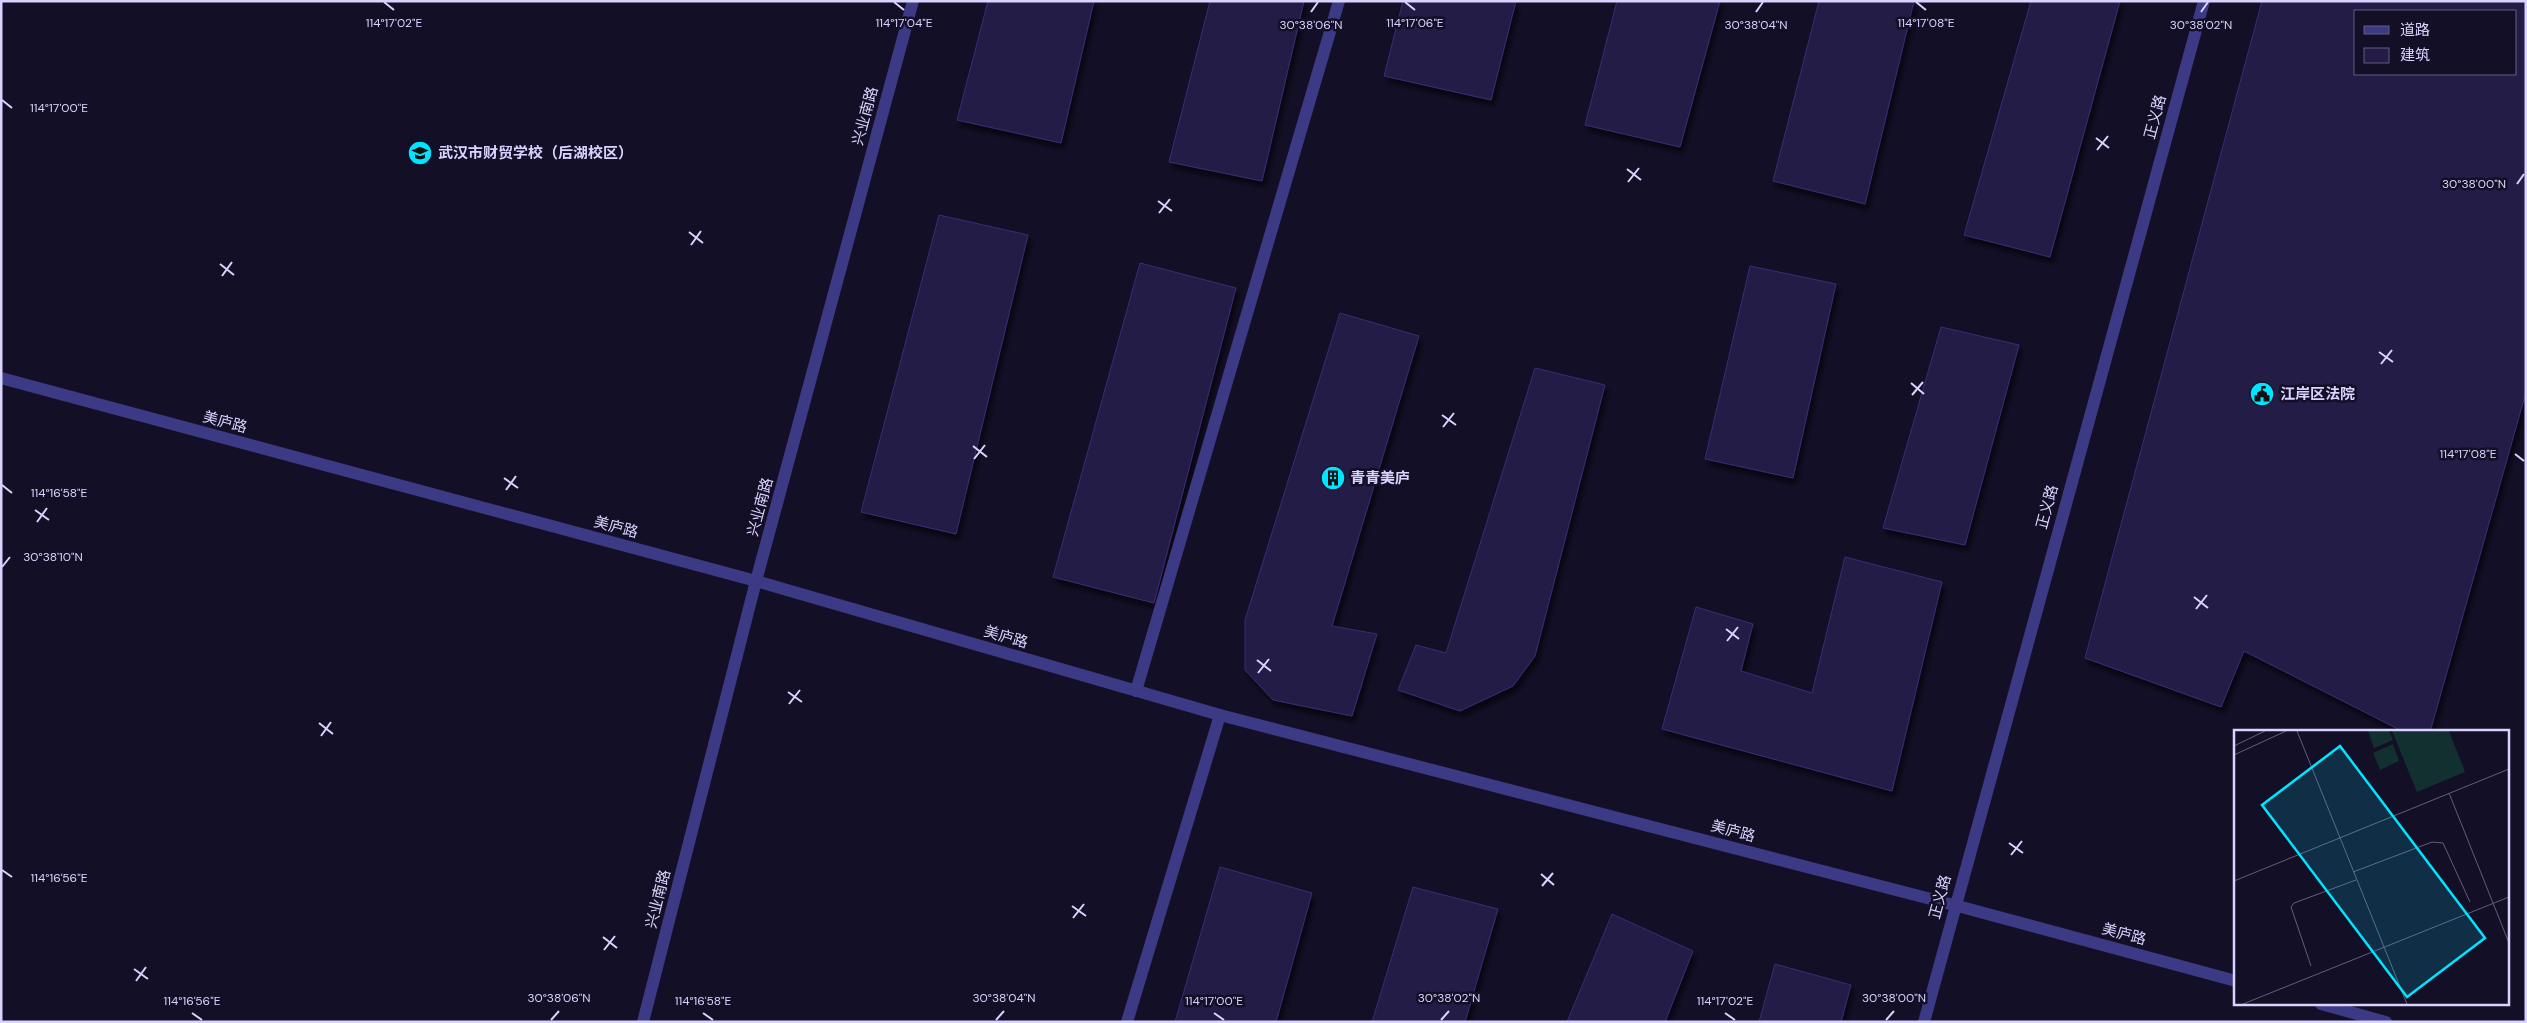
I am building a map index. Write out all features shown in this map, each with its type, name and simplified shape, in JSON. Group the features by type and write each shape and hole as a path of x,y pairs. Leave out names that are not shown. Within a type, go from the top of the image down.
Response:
{"street":[{"name":"兴业南路","path":"643,1022 756,581 913,1"},
{"path":"1136,691 1338,1"},
{"name":"正义路","path":"1924,1022 1954,905 2204,1"},
{"name":"美庐路","path":"1,378 756,581 1220,715 1954,905 2234,980"},
{"path":"1127,1022 1220,715"},
{"path":"2328,1006 2386,1022"}],"building":[{"path":"988,1 1094,1 1061,143 957,120"},
{"path":"1210,1 1304,1 1262,181 1169,162"},
{"path":"1403,1 1516,1 1491,100 1384,76"},
{"path":"1617,1 1720,1 1680,147 1585,125"},
{"path":"1819,1 1914,1 1865,204 1773,181"},
{"path":"2031,1 2120,1 2050,257 1964,235"},
{"path":"2262,1 2526,1 2526,392 2431,730 2400,730 2244,651 2221,707 2085,658"},
{"path":"939,215 1028,235 956,534 861,512"},
{"path":"1140,263 1236,288 1154,603 1053,577"},
{"path":"1750,266 1836,284 1793,478 1705,459"},
{"name":"青青美庐","path":"1340,313 1419,336 1332,626 1377,634 1352,716 1273,700 1245,670 1245,620"},
{"path":"1941,327 2019,345 1965,545 1883,528"},
{"path":"1535,368 1605,385 1535,656 1513,686 1460,711 1398,690 1416,645 1446,653"},
{"path":"1845,557 1942,582 1892,791 1662,729 1696,607 1753,624 1741,671 1812,693"},
{"path":"1220,867 1312,893 1276,1022 1175,1022"},
{"path":"1413,887 1498,909 1465,1022 1372,1022"},
{"path":"1612,914 1693,951 1665,1022 1567,1022"},
{"path":"1775,964 1851,985 1841,1022 1759,1022"}],"place":[{"name":"武汉市财贸学校（后湖校区）","path":"420,153"},
{"name":"江岸区法院","path":"2262,394"},
{"name":"青青美庐","path":"1333,478"}]}
